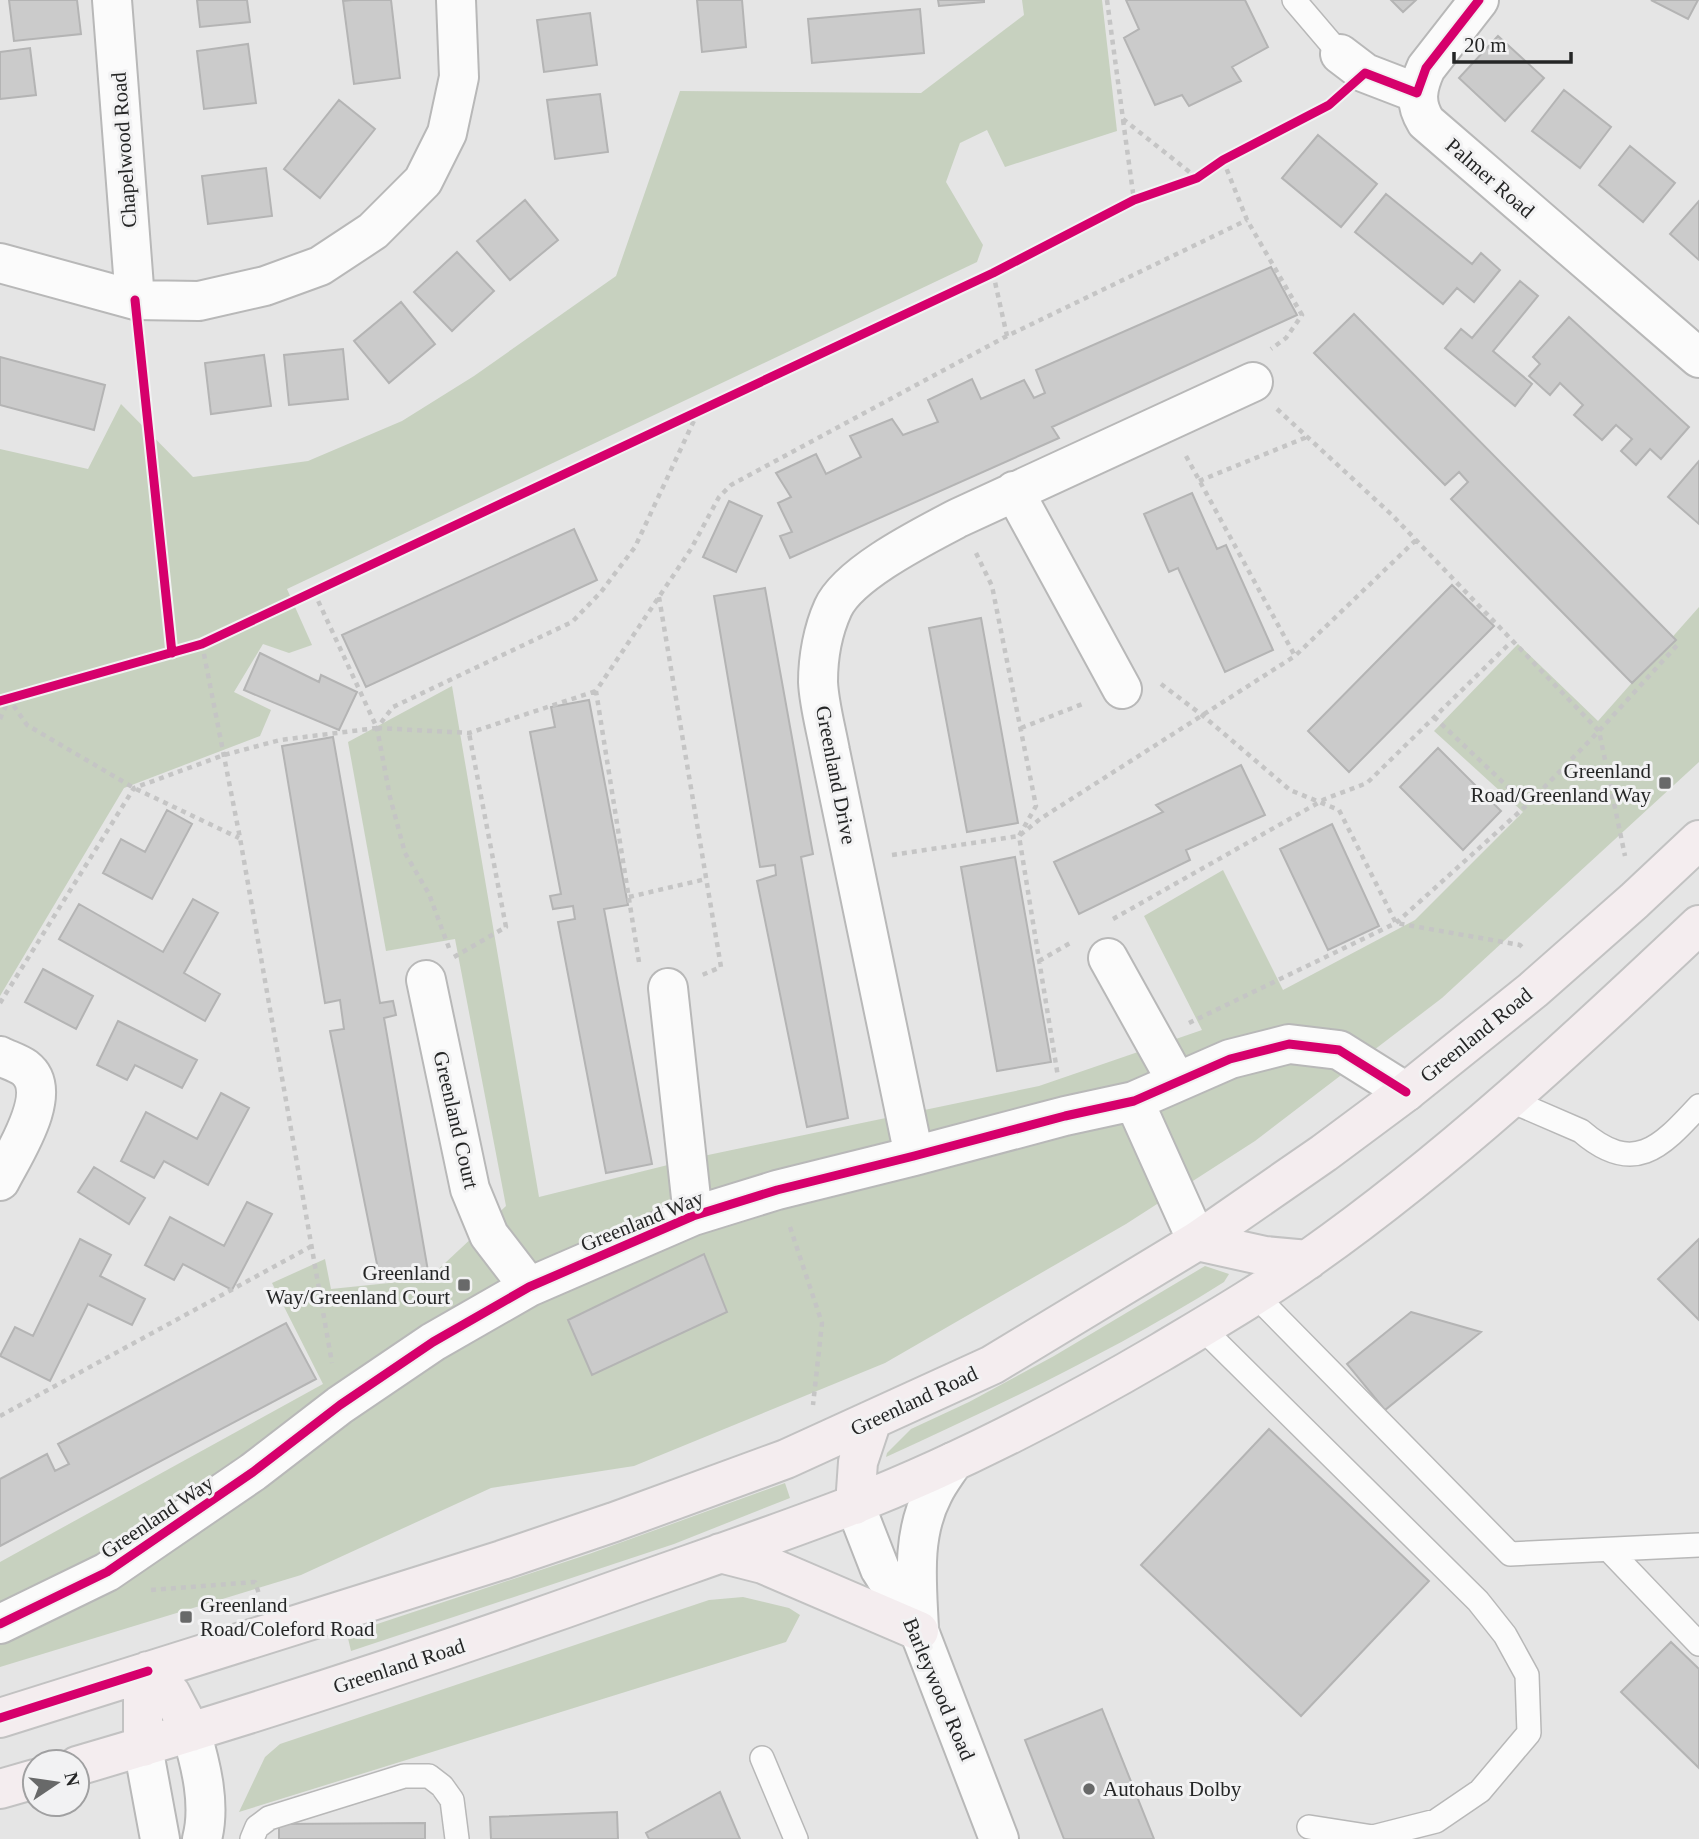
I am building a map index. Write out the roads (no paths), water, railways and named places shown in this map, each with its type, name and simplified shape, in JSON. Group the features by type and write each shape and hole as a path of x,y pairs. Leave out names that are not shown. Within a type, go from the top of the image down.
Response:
{"highway":[{"name":"Greenland Road","path":"0,1717 502,1560 614,1522 786,1459 992,1365 1197,1241 1324,1153 1406,1092 1553,972 1699,840"},
{"name":"Greenland Road","path":"91,1762 490,1635 855,1504 953,1462 1068,1406 1202,1328 1308,1260 1388,1200 1619,1000 1699,925"},
{"path":"1197,1241 1265,1256 1308,1260"},
{"path":"855,1504 858,1462 872,1420"},
{"path":"720,1553 763,1564 919,1631"},
{"path":"148,1671 170,1694 191,1732"},
{"path":"143,1747 143,1696 148,1671"},
{"path":"0,1789 21,1783"}],"street":[{"name":"Chapelwood Road","path":"112,0 135,300"},
{"path":"0,263 135,300 199,301 265,286 320,266 373,231 423,181 447,133 459,77 456,0"},
{"path":"1340,54 1364,73 1417,93 1426,68 1479,0"},
{"name":"Palmer Road","path":"1417,93 1418,109 1426,122 1699,358"},
{"name":"Greenland Drive","path":"914,1156 818,683 822,644 834,607 861,576 958,518 1253,382"},
{"path":"1014,491 1122,689"},
{"path":"1109,939 1153,1039 1177,1082"},
{"name":"Greenland Court","path":"426,980 470,1189 489,1235 529,1287"},
{"name":"Greenland Way","path":"668,988 694,1216"},
{"name":"Greenland Way","path":"0,1624 107,1572 253,1472 340,1405 433,1342 529,1287 694,1216 777,1190 1065,1116 1134,1101 1230,1059 1289,1044 1339,1050 1406,1092"},
{"path":"0,1056 26,1069 36,1087 35,1109 0,1181"},
{"path":"1134,1101 1197,1241"},
{"path":"919,1631 916,1568 920,1530 932,1496 953,1462"},
{"name":"Barleywood Road","path":"855,1504 880,1569 919,1631 999,1839"},
{"path":"191,1732 202,1768 205,1808 202,1839"},
{"path":"143,1747 160,1839"}],"lane":[{"path":"1294,0 1340,54"},
{"path":"1507,1099 1581,1131 1590,1139 1621,1153 1633,1154 1665,1142 1699,1106"},
{"path":"1254,1294 1510,1554 1699,1545"},
{"path":"1202,1328 1478,1601 1505,1635 1527,1675 1529,1732 1480,1791 1436,1821 1373,1837 1308,1826"},
{"path":"1609,1550 1699,1644"},
{"path":"762,1758 796,1839"},
{"path":"253,1839 257,1827 269,1818 404,1776 429,1776 442,1786 452,1800 457,1839"}],"place":[{"name":"Greenland Road/Greenland Way","path":"1665,783"},
{"name":"Greenland Way/Greenland Court","path":"464,1285"},
{"name":"Greenland Road/Coleford Road","path":"186,1617"},
{"name":"Autohaus Dolby","path":"1089,1789"}]}
